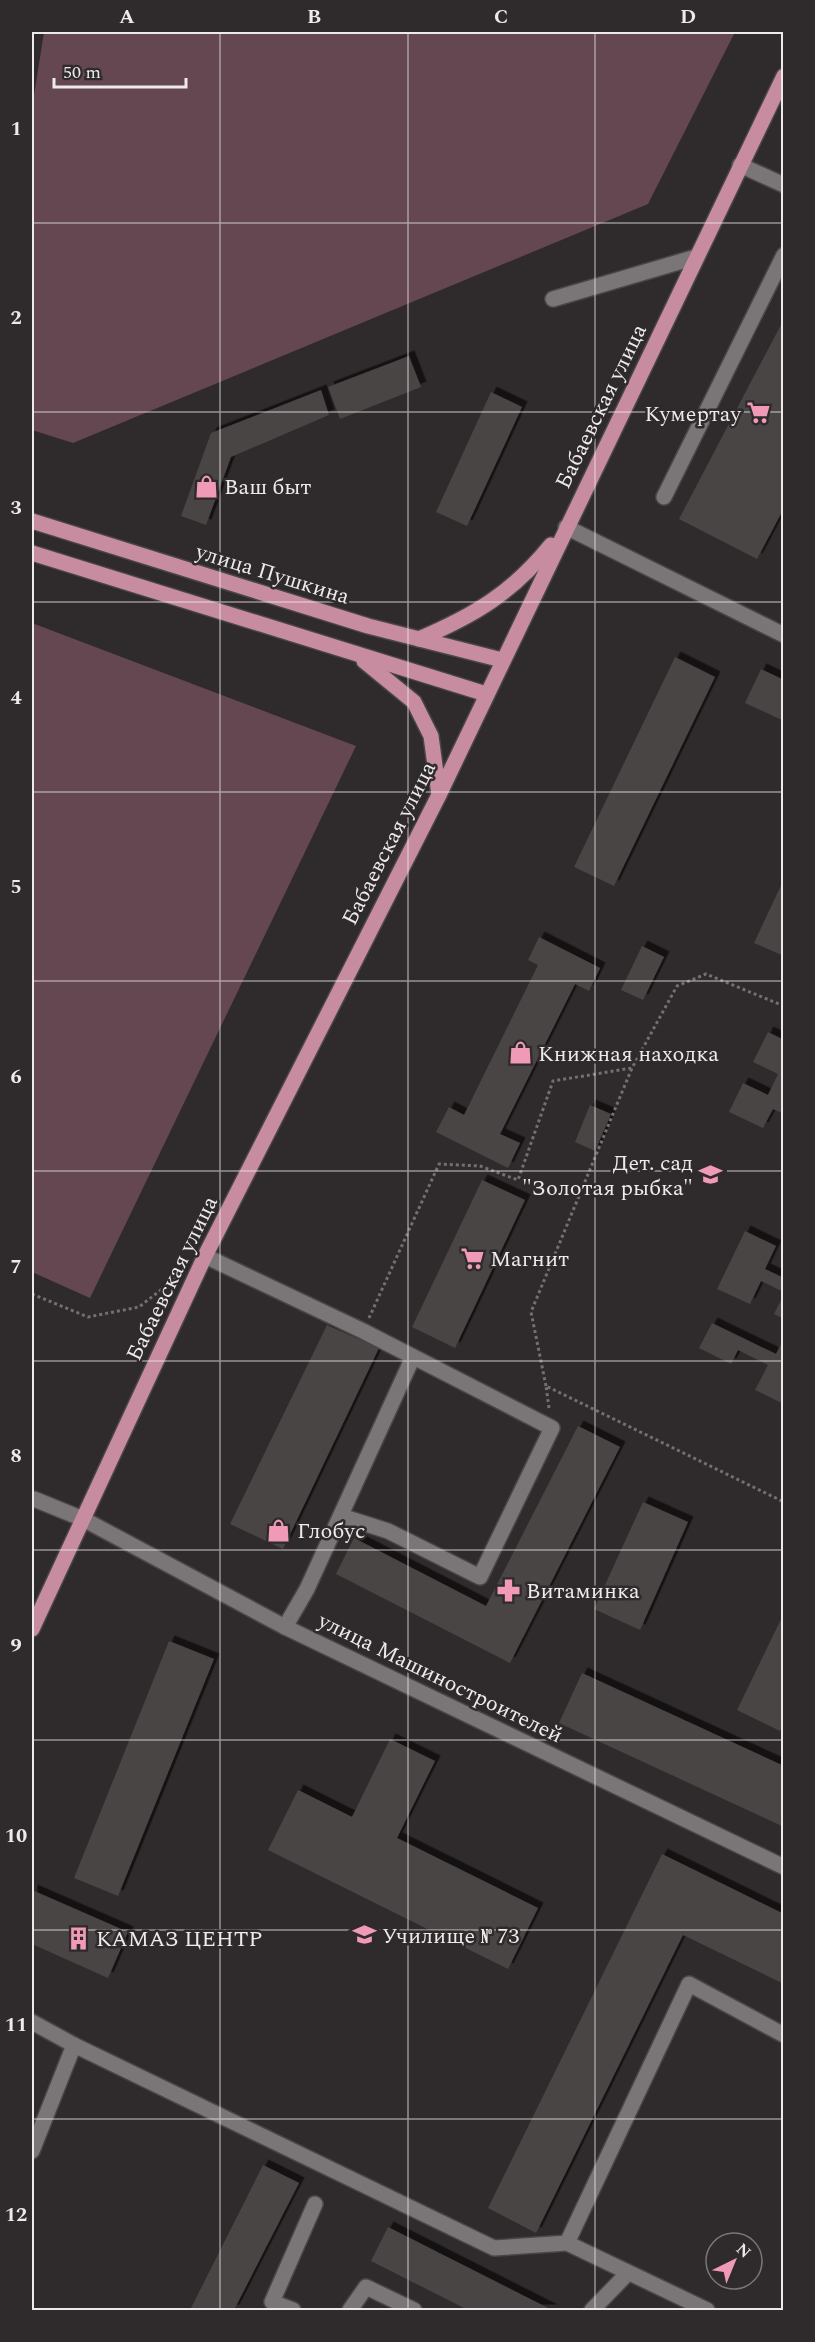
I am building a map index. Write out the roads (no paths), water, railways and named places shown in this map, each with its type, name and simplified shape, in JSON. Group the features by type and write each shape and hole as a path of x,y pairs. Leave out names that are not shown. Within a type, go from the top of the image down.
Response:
{"main road":[{"name":"Бабаевская улица","path":"32,1629 205,1256 439,795 696,256 782,84"},
{"name":"улица Пушкина","path":"32,521 368,626 502,660"},
{"path":"419,639 461,621 500,596 532,569 567,527"},
{"path":"32,553 486,694"},
{"path":"357,655 414,702 431,736 439,795"}],"street":[{"path":"740,165 783,185"},
{"path":"664,497 783,255"},
{"path":"553,299 696,256"},
{"path":"567,527 783,635"},
{"path":"205,1256 444,1371 552,1428 480,1578 388,1531 341,1516"},
{"path":"285,1627 307,1589 414,1357"},
{"name":"улица Машиностроителей","path":"34,1499 83,1519 285,1627 783,1867"},
{"path":"567,2243 689,1984 783,2035"},
{"path":"32,2022 494,2248 567,2243 707,2310"},
{"path":"32,2151 74,2044"},
{"path":"293,2310 272,2302 315,2204"},
{"path":"592,2310 628,2273"},
{"path":"350,2310 366,2287 414,2310"}],"place":[{"name":"Кумертау","path":"759,413"},
{"name":"Ваш быт","path":"206,486"},
{"name":"Книжная находка","path":"520,1053"},
{"name":"Дет. сад \"Золотая рыбка\"","path":"711,1175"},
{"name":"Магнит","path":"472,1258"},
{"name":"Глобус","path":"279,1530"},
{"name":"Витаминка","path":"508,1590"},
{"name":"Училище № 73","path":"364,1935"},
{"name":"КАМАЗ ЦЕНТР","path":"78,1938"}]}
